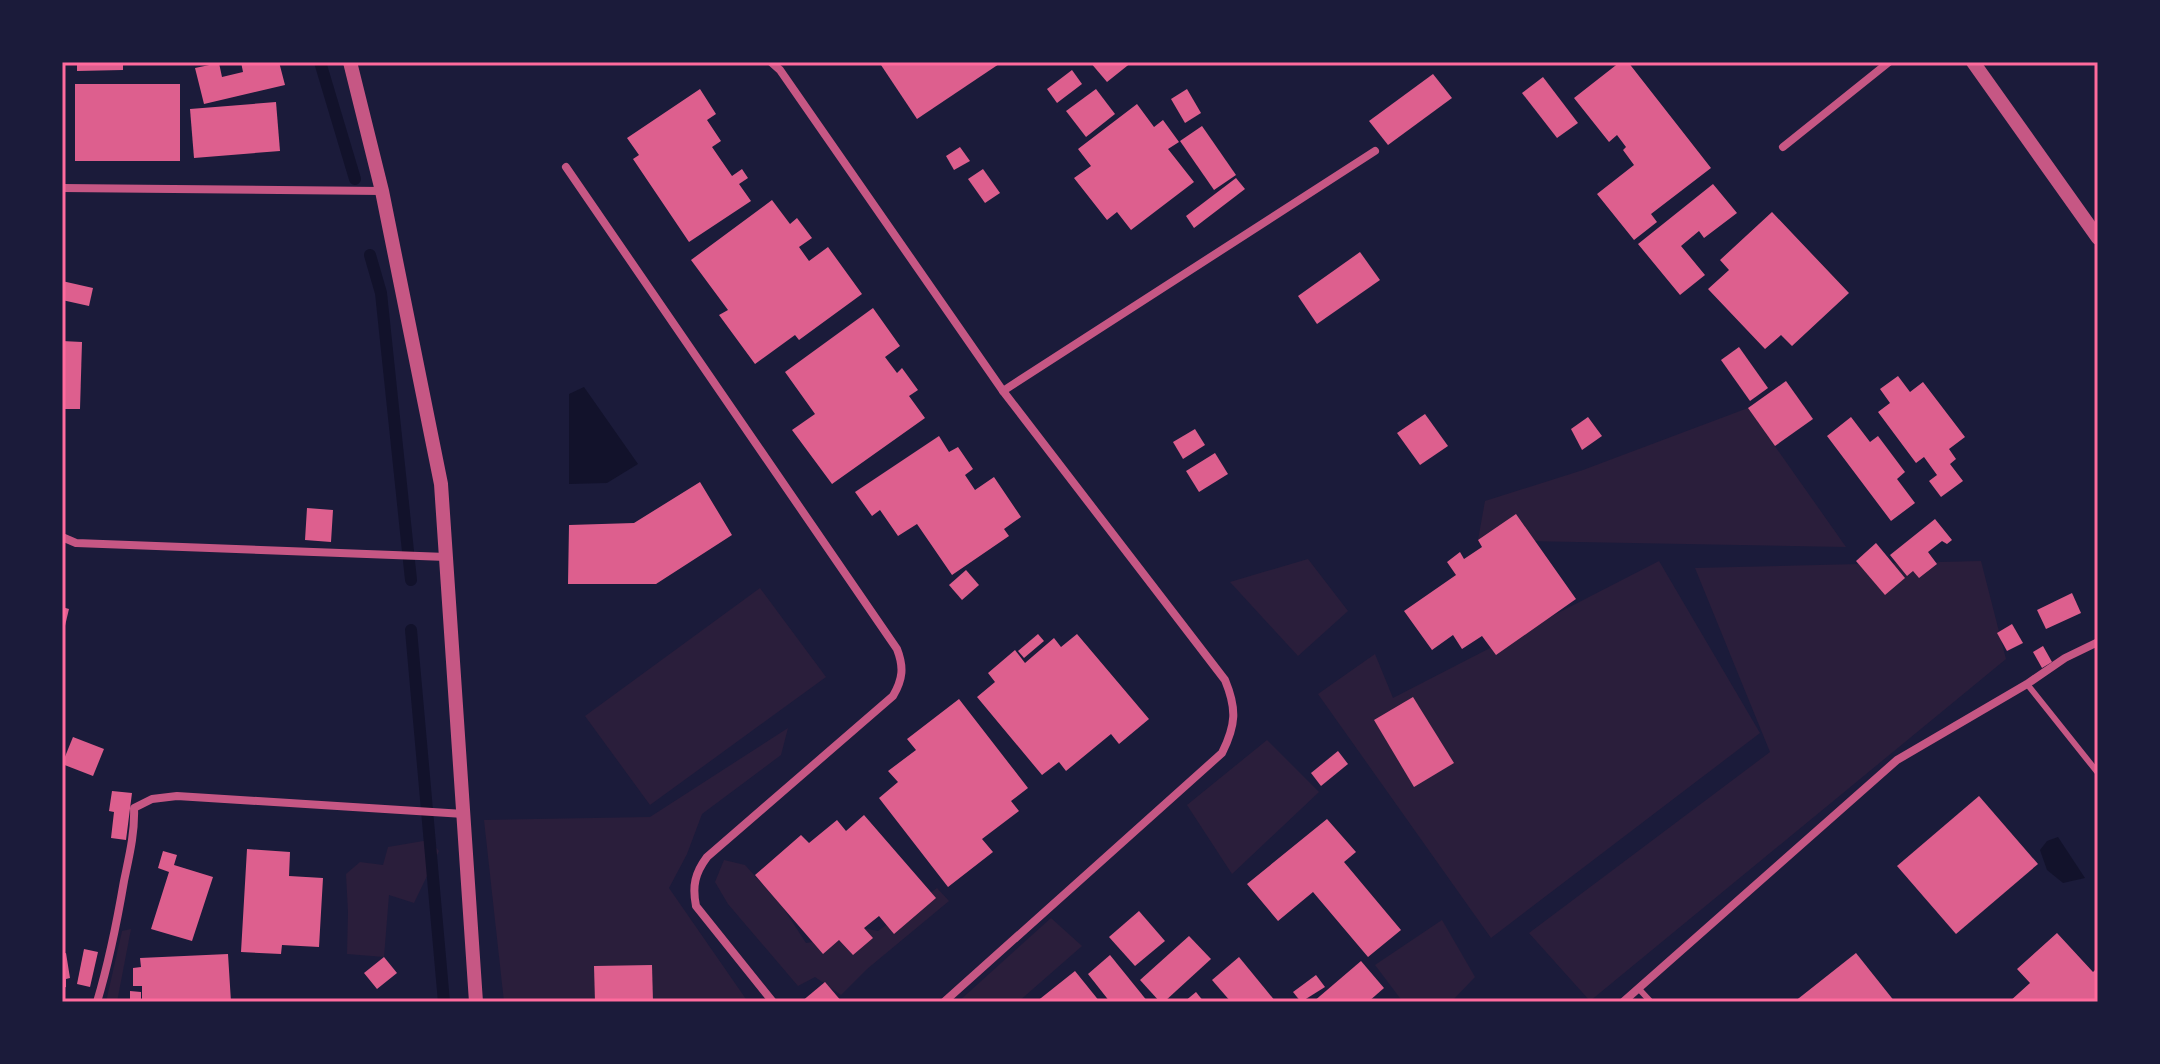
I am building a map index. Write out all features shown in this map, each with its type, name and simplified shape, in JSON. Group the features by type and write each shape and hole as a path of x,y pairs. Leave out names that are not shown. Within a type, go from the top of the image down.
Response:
{"street":[{"path":"350,62 382,191 441,484 476,1002"},
{"path":"771,62 780,70 1003,391 1225,680 1233,698 1235,717 1231,736 1222,753 944,1002"},
{"path":"1783,147 1889,62"},
{"path":"1973,62 2098,238"},
{"path":"1003,391 1375,151"},
{"path":"566,167 902,660 903,673 893,696 707,857 694,880 696,906 773,1002"},
{"path":"62,188 382,191"},
{"path":"62,537 76,543 446,557"},
{"path":"1623,1002 1897,760 2027,684 2065,658 2098,642"},
{"path":"97,1002 108,965 135,826 134,808 152,799 177,796 464,814"}],"lane":[{"path":"2027,684 2098,773"},
{"path":"1639,989 1651,1002"}],"shaded area":[{"path":"584,387 638,464 607,483 569,484 569,394"},
{"path":"1748,408 1846,547 1478,540 1485,501 1583,470"},
{"path":"1308,559 1348,611 1298,656 1230,582"},
{"path":"1659,561 1760,733 1491,938 1318,694 1375,654 1393,698"},
{"path":"1981,561 2006,659 1590,1001 1529,933 1770,752 1695,568"},
{"path":"760,588 826,677 650,805 585,716"},
{"path":"788,728 781,755 702,814 687,854 669,888 748,1002 504,1002 484,820 650,817"},
{"path":"1267,740 1319,792 1232,874 1187,805"},
{"path":"2058,837 2085,878 2063,883 2047,870 2040,850 2047,841"},
{"path":"429,840 439,851 414,903 389,895 384,957 347,954 346,874 360,862 383,865 388,847"},
{"path":"724,860 745,865 782,906 806,943 832,939 858,927 878,931 937,888 949,901 867,969 841,995 815,977 798,986 728,904 715,882"},
{"path":"1051,918 1082,946 1018,1002 958,1002"},
{"path":"1442,920 1475,977 1451,1002 1403,1002 1375,965"},
{"path":"131,929 117,1002 106,1002 122,931"}],"building":[{"path":"77,62 123,62 123,70 77,71"},
{"path":"241,62 279,62 285,85 204,104 195,68 219,63 222,77 243,72"},
{"path":"879,62 1002,62 917,119"},
{"path":"1090,62 1132,62 1107,82"},
{"path":"1620,62 1628,62 1711,168 1651,214 1657,222 1634,240 1597,194 1634,165 1617,135 1609,142 1574,98"},
{"path":"1072,70 1082,84 1057,103 1047,89"},
{"path":"1433,74 1452,98 1388,145 1369,121"},
{"path":"1543,77 1578,123 1557,138 1522,93"},
{"path":"75,84 180,84 180,161 75,161"},
{"path":"700,89 716,114 707,120 721,141 712,147 732,176 742,169 748,178 739,184 751,201 689,242 633,159 639,155 627,138"},
{"path":"1096,89 1115,114 1086,137 1066,111"},
{"path":"1187,89 1201,113 1185,123 1171,99"},
{"path":"276,102 280,151 194,158 190,109"},
{"path":"1137,104 1154,127 1163,120 1179,142 1168,149 1194,182 1131,230 1117,212 1107,220 1074,178 1091,166 1078,149"},
{"path":"1202,126 1236,175 1214,190 1180,141"},
{"path":"960,147 970,161 954,170 946,156"},
{"path":"983,169 1000,193 985,203 968,179"},
{"path":"1236,178 1245,189 1194,228 1186,216"},
{"path":"1713,184 1737,213 1704,238 1699,231 1681,246 1705,275 1680,295 1638,244"},
{"path":"772,200 790,224 797,218 812,238 799,247 809,261 828,247 862,294 799,340 795,335 755,364 719,315 728,310 691,260"},
{"path":"1772,212 1849,293 1792,346 1781,335 1765,349 1708,289 1729,270 1720,260"},
{"path":"1360,252 1380,280 1317,324 1298,296"},
{"path":"62,281 93,288 89,306 62,300"},
{"path":"873,308 900,346 885,357 897,373 902,368 918,390 909,396 925,418 832,484 792,430 815,414 785,372"},
{"path":"62,341 82,342 80,409 62,409"},
{"path":"1739,347 1768,388 1750,401 1721,360"},
{"path":"1898,376 1910,392 1923,382 1965,437 1949,449 1956,459 1950,464 1963,481 1941,497 1929,481 1937,475 1924,457 1916,463 1878,412 1890,403 1880,389"},
{"path":"1786,381 1813,419 1775,446 1748,408"},
{"path":"1425,414 1448,446 1420,465 1397,433"},
{"path":"1588,417 1602,436 1582,450 1571,429"},
{"path":"1851,417 1870,442 1878,436 1905,472 1897,479 1915,503 1891,521 1827,436"},
{"path":"1195,429 1205,445 1183,459 1173,442"},
{"path":"939,436 949,452 958,447 973,469 965,475 975,490 994,477 1021,517 1004,529 1009,536 952,575 917,524 898,536 880,510 872,516 855,492"},
{"path":"1215,453 1228,474 1199,492 1186,471"},
{"path":"700,482 732,535 656,584 568,584 569,525 634,523"},
{"path":"307,508 333,510 331,542 305,540"},
{"path":"1516,514 1576,599 1496,655 1482,636 1462,649 1453,635 1432,650 1404,611 1456,575 1447,562 1460,552 1464,559 1482,547 1478,540"},
{"path":"1935,519 1952,540 1947,544 1942,541 1928,552 1937,564 1919,578 1913,571 1907,576 1890,555"},
{"path":"1876,543 1905,578 1885,595 1856,561"},
{"path":"966,570 979,585 962,600 949,585"},
{"path":"2072,593 2081,613 2046,629 2037,610"},
{"path":"62,607 69,609 63,634 62,634"},
{"path":"2012,624 2023,643 2007,651 1997,633"},
{"path":"1038,634 1044,641 1024,658 1018,651"},
{"path":"1077,634 1149,719 1119,744 1111,734 1066,771 1059,762 1042,775 977,697 995,682 988,673 1015,650 1025,663 1054,638 1061,647"},
{"path":"2043,646 2052,662 2042,668 2033,652"},
{"path":"1413,697 1454,763 1414,787 1374,720"},
{"path":"959,699 1028,788 1011,801 1019,811 982,839 993,852 948,887 879,798 898,782 888,771 916,750 907,739"},
{"path":"73,737 104,749 93,776 62,764"},
{"path":"1338,751 1348,764 1321,786 1311,773"},
{"path":"112,791 132,793 126,840 111,838 114,812 109,811"},
{"path":"1979,796 2038,864 1956,934 1897,866"},
{"path":"864,815 936,898 894,934 879,916 864,928 873,938 853,955 839,940 823,954 755,875 801,835 809,843 837,820 846,831"},
{"path":"1327,819 1356,852 1344,862 1401,930 1368,957 1313,892 1278,921 1247,884"},
{"path":"247,849 290,852 289,876 323,878 319,947 282,945 281,954 241,952"},
{"path":"163,851 177,855 174,865 213,877 192,941 151,929 169,872 158,868"},
{"path":"1139,911 1165,941 1135,966 1109,937"},
{"path":"2057,933 2093,972 2098,967 2098,1002 2009,1002 2030,983 2017,969"},
{"path":"1189,936 1211,959 1164,1002 1160,1002 1140,980"},
{"path":"84,949 98,952 90,987 77,984"},
{"path":"66,953 70,978 66,979 66,987 62,988 62,954"},
{"path":"1856,953 1895,1002 1794,1002"},
{"path":"228,954 231,1002 142,1002 142,986 133,986 133,968 141,967 140,958"},
{"path":"1110,955 1148,1002 1110,1002 1088,974"},
{"path":"384,957 397,973 377,989 364,973"},
{"path":"1239,957 1276,1002 1231,1002 1212,980"},
{"path":"1361,961 1384,988 1368,1002 1313,1002"},
{"path":"652,965 653,1002 595,1002 594,966"},
{"path":"1075,971 1100,1002 1036,1002"},
{"path":"1316,975 1325,987 1301,1002 1293,992"},
{"path":"825,982 842,1002 801,1002"},
{"path":"130,991 141,992 141,1002 130,1002"},
{"path":"1196,992 1204,1002 1184,1002"}],"waterway":[{"path":"320,62 355,179"},
{"path":"370,255 381,293 411,580"},
{"path":"411,630 444,1002"}]}
